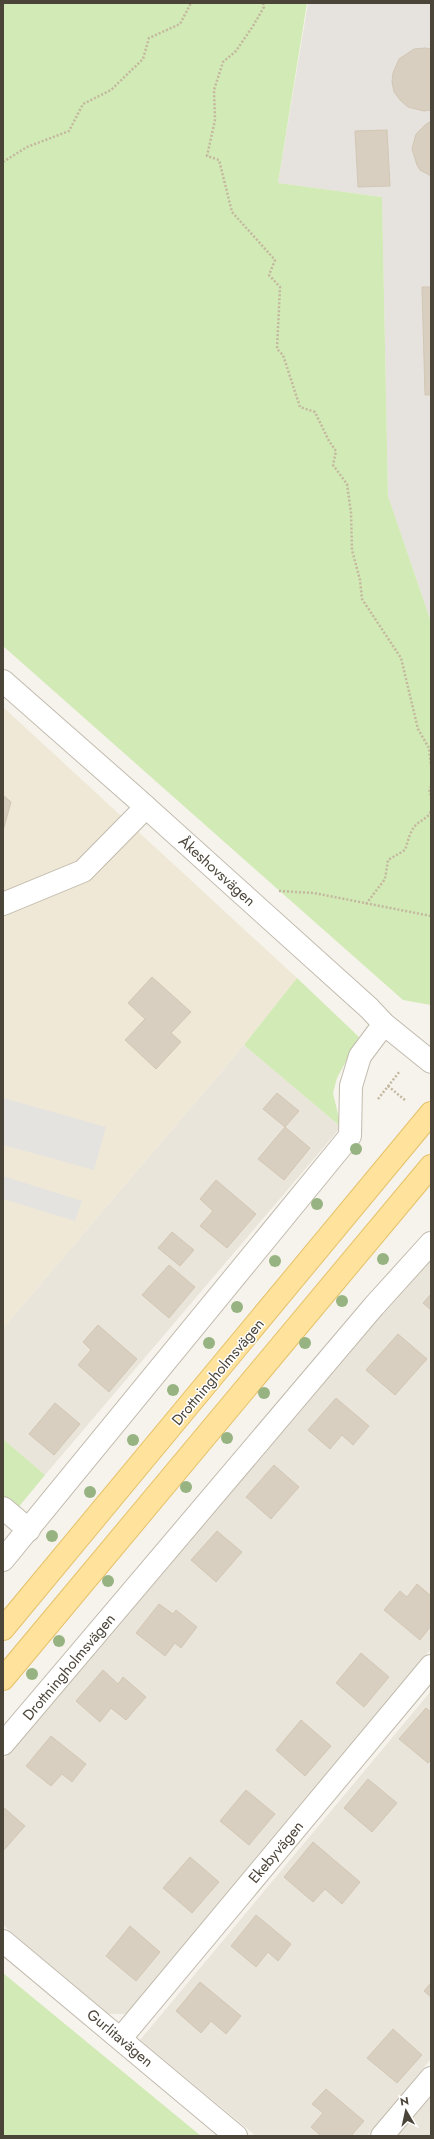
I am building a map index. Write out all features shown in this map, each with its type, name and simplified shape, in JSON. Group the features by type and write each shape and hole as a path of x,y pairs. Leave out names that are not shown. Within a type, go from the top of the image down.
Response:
{"main road":[{"name":"Drottningholmsvägen","path":"3,1629 431,1113"},
{"path":"3,1679 431,1166"}],"street":[{"name":"Åkeshovsvägen","path":"3,680 369,1008 384,1024 424,1056"},
{"path":"3,904 83,871 146,807"},
{"path":"3,1560 350,1136 351,1086 360,1056 384,1024"},
{"name":"Drottningholmsvägen","path":"3,1744 374,1306 431,1243"},
{"path":"3,1508 28,1530"},
{"name":"Ekebyvägen","path":"121,2038 431,1666"},
{"name":"Gurlitavägen","path":"3,1941 121,2038 236,2136"},
{"path":"382,2136 431,2078"}],"path":[{"path":"3,162 27,146 68,131 83,104 111,90 143,59 149,38 180,24 190,3"},
{"path":"264,3 264,6 253,26 236,51 223,62 214,90 215,120 207,156 219,160 232,212 275,260 269,276 280,287 277,349 283,355 300,407 315,412 329,441 336,451 334,465 347,484 351,513 352,550 360,580 362,599 401,658 418,729 428,748 431,766"},
{"path":"431,786 429,792 431,795"},
{"path":"366,904 385,879 388,860 406,850 410,833 415,826 430,815 431,811"},
{"path":"279,891 314,893 431,916"},
{"path":"350,1136 424,1056"}],"shaded area":[{"path":"308,3 431,3 431,622 388,496 382,197 278,183"},
{"path":"3,707 297,978 244,1045 3,1328"},
{"path":"244,1045 341,1127 45,1475 3,1439 3,1328"},
{"path":"3,1098 106,1127 94,1170 3,1145"},
{"path":"3,1176 82,1201 75,1221 3,1199"},
{"path":"431,1251 431,1649 129,2014 108,2014 3,1925 3,1760"},
{"path":"431,1691 431,2059 367,2136 256,2136 140,2040"},
{"path":"431,2090 431,2136 392,2136"}],"green space":[{"path":"3,3 307,3 278,183 382,197 388,496 431,622 431,1005 403,1000 3,646"},
{"path":"297,978 359,1037 337,1078 333,1093 341,1127 244,1045"},
{"path":"3,1439 45,1475 3,1526"},
{"path":"3,1973 201,2136 3,2136"}],"building":[{"path":"414,49 431,49 431,110 424,111 408,107 400,100 394,92 392,82 393,73 399,59"},
{"path":"431,121 431,176 420,170 412,149 416,134"},
{"path":"387,130 390,186 358,187 355,131"},
{"path":"422,287 431,287 431,395 425,395"},
{"path":"3,795 11,802 3,831"},
{"path":"152,977 191,1012 171,1033 181,1042 156,1069 125,1040 145,1019 128,1003"},
{"path":"277,1093 299,1111 285,1127 263,1109"},
{"path":"285,1127 310,1148 284,1180 258,1159"},
{"path":"216,1180 256,1214 227,1248 200,1226 213,1211 200,1199"},
{"path":"172,1232 194,1250 180,1266 158,1248"},
{"path":"169,1265 195,1287 169,1318 142,1295"},
{"path":"431,1294 431,1310 423,1303"},
{"path":"98,1325 137,1359 109,1392 78,1365 91,1350 83,1342"},
{"path":"398,1334 427,1359 395,1395 366,1370"},
{"path":"336,1398 369,1426 353,1445 342,1435 330,1449 308,1430"},
{"path":"55,1403 80,1424 54,1455 29,1434"},
{"path":"274,1465 299,1487 271,1519 246,1497"},
{"path":"217,1531 242,1552 216,1582 191,1560"},
{"path":"417,1584 431,1596 431,1626 420,1640 384,1610 400,1591 407,1597"},
{"path":"159,1604 173,1614 176,1610 197,1627 181,1648 175,1643 165,1656 136,1633"},
{"path":"361,1653 389,1677 364,1707 336,1683"},
{"path":"103,1670 118,1684 123,1677 146,1697 126,1720 111,1708 100,1722 76,1701"},
{"path":"426,1708 431,1712 431,1760 428,1763 399,1739"},
{"path":"301,1720 331,1746 305,1776 276,1750"},
{"path":"51,1736 86,1764 72,1782 62,1774 51,1786 26,1766"},
{"path":"368,1779 397,1803 372,1832 344,1808"},
{"path":"246,1790 275,1814 249,1845 220,1821"},
{"path":"3,1807 25,1826 3,1851"},
{"path":"313,1842 360,1882 342,1904 325,1889 313,1902 284,1877"},
{"path":"190,1857 219,1882 192,1913 163,1888"},
{"path":"256,1915 291,1944 278,1961 268,1952 256,1967 231,1946"},
{"path":"130,1926 160,1952 136,1981 106,1956"},
{"path":"200,1982 241,2016 226,2034 211,2021 201,2033 176,2011"},
{"path":"431,1983 431,1997 424,1991"},
{"path":"393,2029 422,2055 397,2083 367,2058"},
{"path":"326,2089 364,2121 351,2136 321,2136 311,2127 323,2113 312,2104"}]}
